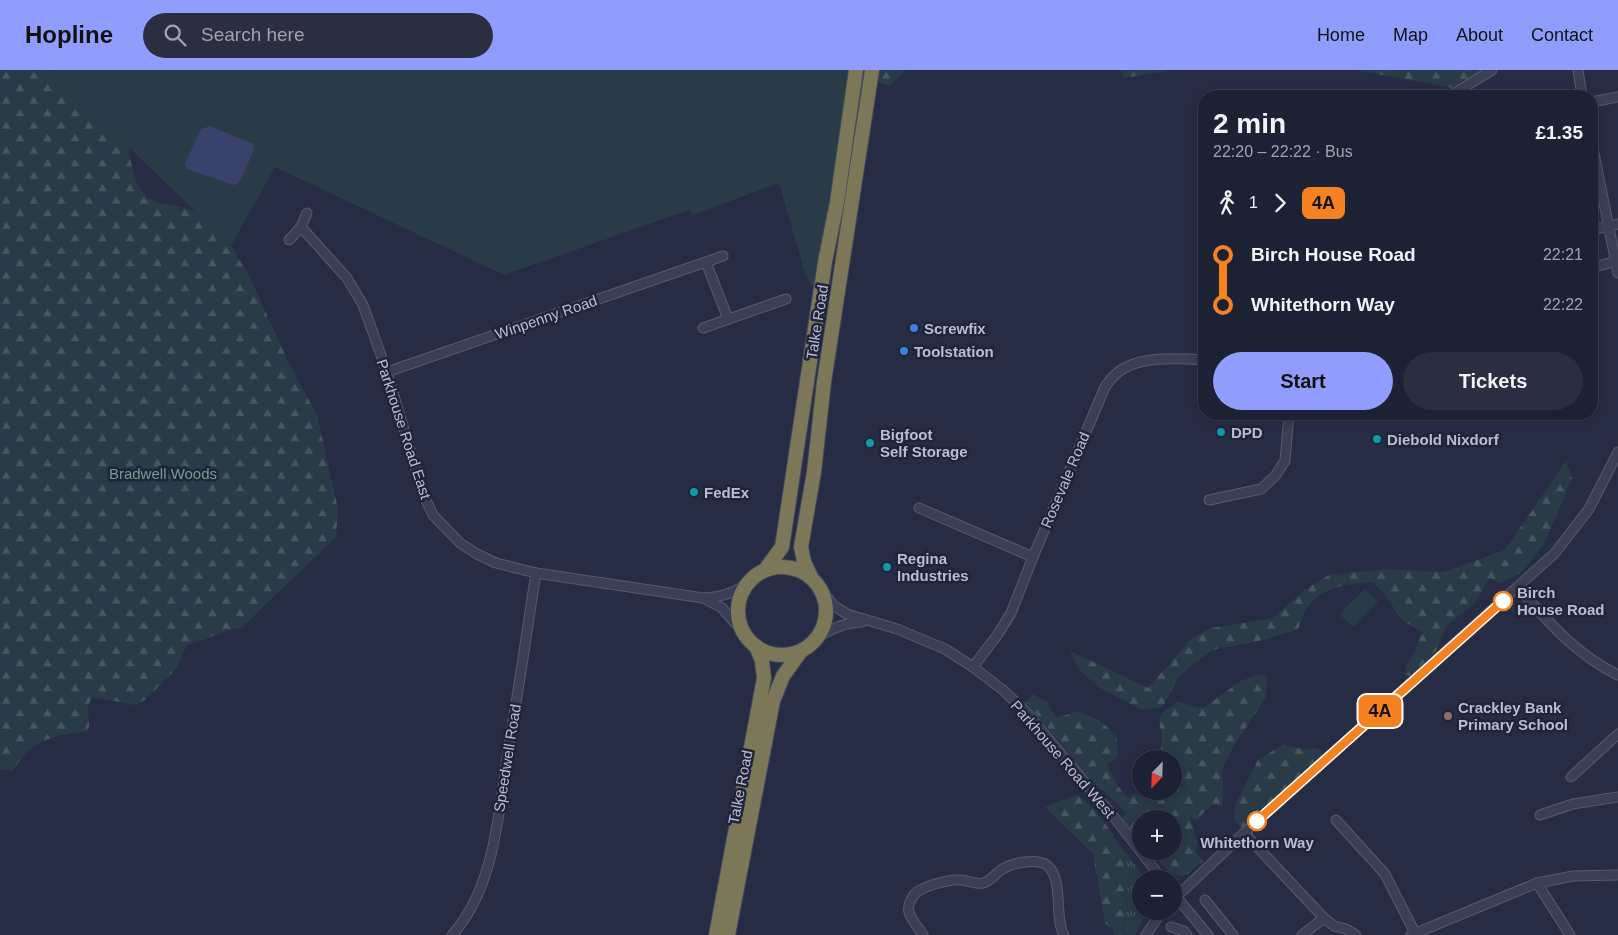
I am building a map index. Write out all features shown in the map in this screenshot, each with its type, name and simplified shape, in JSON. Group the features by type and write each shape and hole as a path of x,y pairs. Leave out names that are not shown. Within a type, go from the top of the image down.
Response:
{"highway":[{"name":"Talke Road","path":"765,570 782,547 856,70"},
{"name":"Talke Road","path":"810,577 801,547 814,472 824,382 872,70"},
{"path":"789,567 804,572 824,595 827,610 825,624 818,637 801,651 777,655 756,646 744,632 739,620 738,606 742,592 750,581 765,570 789,567"},
{"name":"Talke Road","path":"716,935 764,678 762,660 756,646"},
{"name":"Talke Road","path":"728,935 773,701 783,676 801,651"}],"street":[{"path":"1578,70 1581,90"},
{"path":"1460,90 1488,72"},
{"path":"1598,100 1618,96"},
{"path":"1598,164 1614,225 1618,273"},
{"path":"289,240 301,227 307,213"},
{"path":"1598,228 1614,225"},
{"name":"Parkhouse Road East","path":"301,227 347,278 363,305 387,372 423,494 433,515 460,543 496,563 536,573 703,598 718,598 730,594 739,590 750,581"},
{"name":"Winpenny Road","path":"387,372 723,256"},
{"path":"1598,266 1616,261"},
{"path":"706,262 728,319"},
{"path":"703,328 786,299"},
{"name":"Rosevale Road","path":"973,667 1011,613 1098,399 1105,387 1116,374 1129,365 1179,358 1198,360"},
{"path":"1209,500 1261,489 1276,476 1285,461 1288,420"},
{"path":"1182,889 1555,553 1577,526 1603,483 1618,452"},
{"path":"919,508 1033,557"},
{"name":"Speedwell Road","path":"452,935 468,913 480,890 493,844 536,573"},
{"path":"1518,588 1558,633 1584,655 1618,675"},
{"name":"Parkhouse Road West","path":"820,589 834,606 846,614 897,629 945,649 1004,690 1027,713 1117,821 1155,870"},
{"name":"Parkhouse Road East","path":"703,598 722,608 744,632"},
{"name":"Parkhouse Road West","path":"818,637 848,622 867,621"},
{"path":"1571,777 1618,734"},
{"path":"1540,815 1573,804 1618,797"},
{"path":"1336,820 1384,874 1413,934 1537,883 1573,876 1618,875"},
{"path":"1244,833 1324,918 1334,926 1346,929 1356,935"},
{"path":"923,935 909,912 909,904 919,890 953,880 982,884 1003,869 1030,861 1039,862 1047,866 1052,872 1059,903 1060,928 1064,935"},
{"path":"1537,883 1570,935"},
{"path":"1182,905 1208,935"},
{"path":"1206,905 1233,935"},
{"path":"1302,935 1324,918"},
{"path":"1146,935 1156,920"},
{"path":"1171,928 1184,932 1187,935"}],"green space":[{"name":"Bradwell Woods","path":"0,70 107,70 128,136 130,158 136,182 147,198 206,215 228,232 231,246 248,274 290,365 317,415 338,509 336,537 241,628 228,630 189,644 183,652 178,667 145,700 135,705 93,697 88,709 88,731 53,737 43,741 27,752 13,772 4,769 0,770"},
{"path":"49,70 849,70 832,192 817,282 814,287 806,277 779,183 693,215 689,210 504,275 275,167 231,246"},
{"path":"876,70 906,70 889,86 877,82"},
{"path":"1120,70 1172,70 1124,78"},
{"path":"1356,70 1485,70 1460,82 1453,88"},
{"path":"1566,461 1572,479 1544,544 1522,572 1500,583 1489,578 1475,603 1447,625 1436,651 1411,676 1404,675 1406,665 1414,654 1422,632 1402,620 1386,596 1373,582 1337,588 1320,595 1307,608 1298,629 1264,640 1212,650 1179,676 1163,707 1142,710 1100,688 1079,670 1070,651 1148,688 1192,638 1211,628 1273,618 1306,589 1329,575 1385,569 1443,572 1505,550"},
{"path":"1365,589 1378,602 1353,627 1339,614"},
{"path":"1261,674 1267,677 1266,697 1233,747 1223,768 1223,807 1212,805 1196,820 1190,817 1197,843 1195,851 1203,861 1188,874 1182,876 1182,870 1167,870 1158,860 1182,860 1182,810 1132,810 1132,831 1122,819 1126,813 1107,794 1093,784 1026,703 1032,694 1046,701 1057,718 1077,711 1099,720 1117,736 1117,757 1107,765 1119,787 1129,798 1132,795 1132,800 1182,800 1182,750 1161,750 1162,739 1159,719 1163,712 1177,702 1203,708 1241,681"},
{"path":"1284,744 1305,750 1314,748 1321,750 1323,756 1243,828 1234,821 1236,803 1258,760"},
{"path":"1076,795 1093,808 1115,837 1126,876 1127,888 1123,935 1114,935 1113,930 1105,923 1093,854 1045,807"},
{"path":"1117,842 1139,870 1132,870 1132,920 1143,920 1135,935 1123,935 1126,919"}],"water":[{"path":"210,126 253,144 254,150 237,184 233,185 187,169 185,164 201,129"}],"bus line":[{"name":"4A","path":"1257,821 1503,601"}],"place":[{"name":"Screwfix","path":"914,328"},
{"name":"Toolstation","path":"904,351"},
{"name":"DPD","path":"1221,432"},
{"name":"Diebold Nixdorf","path":"1377,439"},
{"name":"Bigfoot Self Storage","path":"870,443"},
{"name":"FedEx","path":"694,492"},
{"name":"Regina Industries","path":"887,567"},
{"name":"Birch House Road","path":"1503,601"},
{"name":"Crackley Bank Primary School","path":"1448,716"},
{"name":"Whitethorn Way","path":"1257,821"}]}
